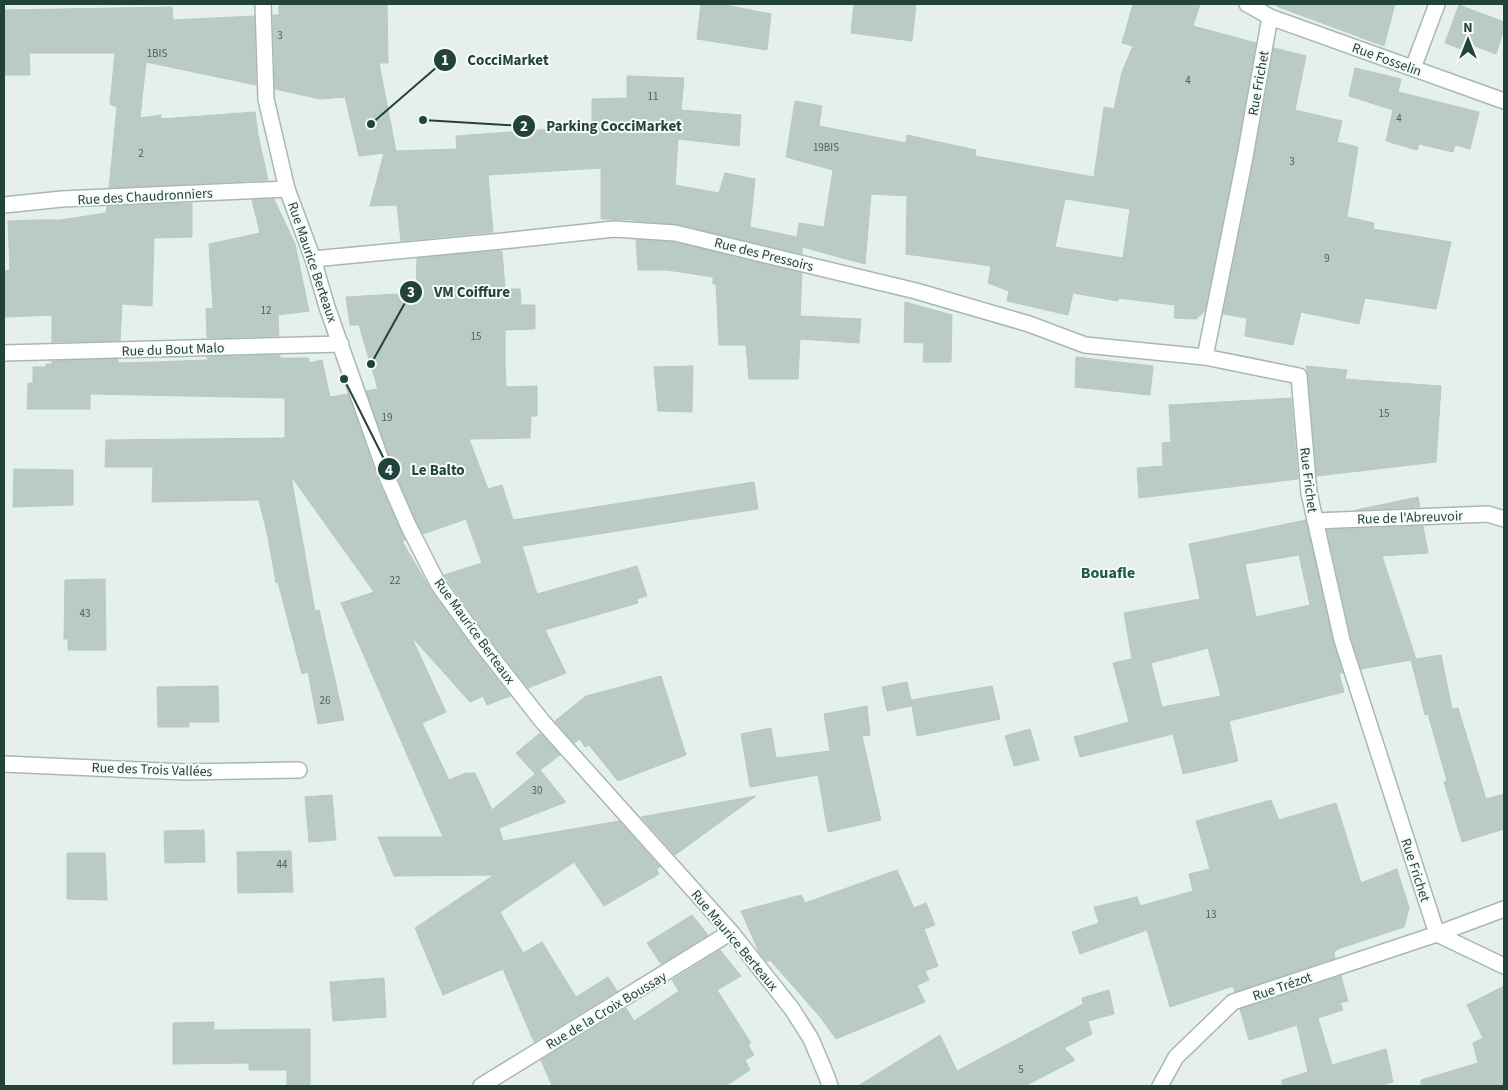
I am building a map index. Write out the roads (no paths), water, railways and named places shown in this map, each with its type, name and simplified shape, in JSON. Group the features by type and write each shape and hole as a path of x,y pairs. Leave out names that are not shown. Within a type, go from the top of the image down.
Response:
{"street":[{"name":"Rue Maurice Berteaux","path":"263,4 266,99 287,189 313,259 387,477 408,525 438,584 480,642 542,721 731,932 792,1009 811,1039 830,1086"},
{"name":"Rue Fosselin","path":"1247,4 1270,17 1504,101"},
{"path":"1413,68 1437,4"},
{"name":"Rue Frichet","path":"1270,17 1244,162 1205,357 1299,376 1309,493 1342,640 1436,934"},
{"name":"Rue des Chaudronniers","path":"4,205 62,199 287,189"},
{"name":"Rue des Pressoirs","path":"313,259 614,229 675,233 916,292 1029,324 1085,345 1205,357"},
{"name":"Rue du Bout Malo","path":"4,354 341,344"},
{"name":"Rue de l'Abreuvoir","path":"1315,521 1488,514 1504,519"},
{"name":"Rue des Trois Vallées","path":"4,764 185,772 299,770"},
{"name":"Rue Trézot","path":"1160,1086 1176,1057 1234,1002 1504,909"},
{"name":"Rue de la Croix Boussay","path":"481,1086 731,932"},
{"path":"1436,934 1504,966"}],"place":[{"name":"Parking CocciMarket","path":"423,120"},
{"name":"CocciMarket","path":"371,124"},
{"name":"VM Coiffure","path":"371,364"},
{"name":"Le Balto","path":"344,379"}],"district":[{"name":"Bouafle","path":"1108,572"}]}
